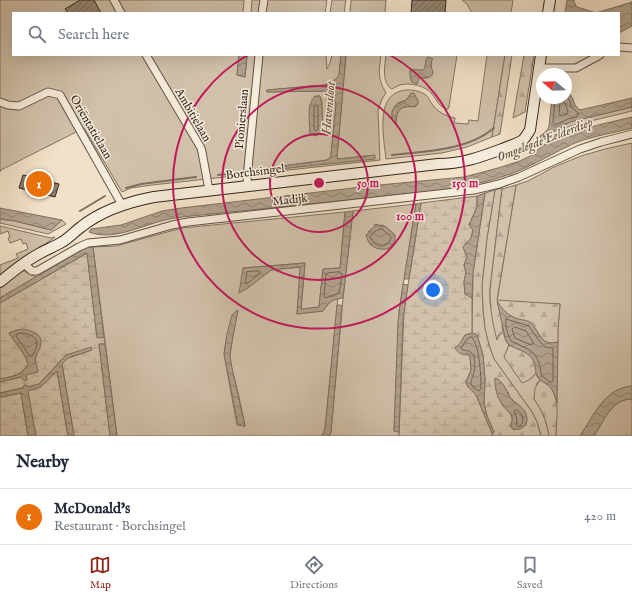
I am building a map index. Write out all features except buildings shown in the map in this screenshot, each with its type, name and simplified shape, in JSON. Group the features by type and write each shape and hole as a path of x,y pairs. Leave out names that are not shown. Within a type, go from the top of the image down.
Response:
{"main road":[{"path":"548,12 550,0"},
{"name":"Borchsingel","path":"539,68 541,56"},
{"name":"Borchsingel","path":"0,282 36,255 72,236 81,227 108,211 140,199 438,164 450,164 470,160 493,152 518,142 528,134 531,126 536,89"}],"street":[{"path":"114,0 120,12"},
{"path":"262,12 264,0"},
{"path":"620,47 632,48"},
{"name":"Ambitielaan","path":"147,56 202,152 209,190"},
{"name":"Pionierslaan","path":"248,186 259,56"},
{"path":"572,69 598,56"},
{"name":"Oriëntatielaan","path":"0,102 8,106 19,106 48,92 60,95 122,205"},
{"name":"Madijk","path":"24,264 32,271 38,271 88,243 120,240 188,222 474,190 518,177 580,149 632,134"}],"green space":[{"path":"0,0 244,0 243,12 12,12 12,56 239,56 237,75 245,77 247,56 326,56 327,69 332,56 341,56 339,76 335,80 324,85 266,91 324,91 333,96 336,104 330,158 327,160 261,170 367,156 338,159 337,157 346,56 381,56 379,75 386,93 382,99 378,111 380,160 152,185 131,188 122,192 84,128 1,170 0,172","holes":["318,96 320,96 322,101 322,119 310,134 310,105"]},
{"path":"252,0 327,0 325,12 251,12"},
{"path":"332,0 346,0 344,12 330,12"},
{"path":"351,0 386,0 385,12 350,12"},
{"path":"462,0 513,0 511,12 471,12 467,4"},
{"path":"386,56 457,56 448,109 442,107 429,91 422,87 413,84 404,84 392,89 386,83","holes":["426,62 431,62 432,70 426,78 418,78 417,80 410,71 425,69"]},
{"path":"487,56 505,56 492,137 467,147 442,153 386,159 383,131 384,110 387,101 393,95 401,91 412,90 424,94 439,111 445,115 455,118 454,123 468,124 469,120 478,121","holes":["411,93 418,104 400,109 396,123 392,111 397,104 407,99"]},
{"path":"505,56 512,56 500,134 492,137"},
{"path":"524,56 534,56 525,112 513,118"},
{"path":"632,107 632,111 570,126 543,140 540,136 543,134 544,137 570,122"},
{"path":"632,143 632,386 621,389 607,398 601,404 580,436 556,436 558,329 560,304 497,301 516,185 528,181 554,167 581,156"},
{"path":"516,185 497,300 560,304 558,342 548,343 540,336 532,325 511,316 504,311 502,327 503,332 499,335 497,340 495,333 490,289 502,189"},
{"path":"502,188 490,289 490,302 497,339 503,332 509,345 504,357 532,378 537,372 537,376 540,380 537,383 534,399 544,416 549,436 541,436 532,412 494,359 485,329 482,285 487,238 495,190"},
{"path":"495,190 487,238 482,285 485,329 494,359 532,412 541,436 492,436 492,433 494,432 487,416 484,403 485,380 483,355 477,335 472,333 473,273 485,193","holes":["508,392 527,417 526,425 515,430 512,429 511,416 503,406"]},
{"path":"477,196 477,207 469,225 473,230 471,238 463,247 467,257 464,265 466,272 464,282 465,294 472,298 472,333 465,335 461,342 467,354 470,356 471,370 466,382 468,387 476,395 492,436 399,436 404,310 421,203"},
{"path":"416,204 399,311 394,431 399,432 399,436 329,436 331,432 343,298 353,211","holes":["382,225 395,235 394,240 368,232 374,227"]},
{"path":"345,212 340,268 323,269 319,307 301,310 305,263 243,268 255,282 271,270 301,267 297,314 323,311 331,300 338,298 325,429 322,436 117,436 93,247 116,246 182,228","holes":["237,310 230,355 231,364 245,426 237,425 224,354 225,346"]},
{"path":"0,219 15,221 51,230 62,220 66,224 48,234 0,223"},
{"path":"0,226 51,238 55,237 0,277 0,265 18,258 16,254 28,249 26,243 23,244 21,239 10,243 8,231 0,234"},
{"path":"87,253 97,337 104,337 105,344 99,344 110,436 74,436 62,364 68,358 92,350 66,355 39,384 0,393 0,382 21,377 27,379 26,375 37,355 9,333 25,356 28,364 20,373 0,379 0,303"},
{"path":"22,270 36,277 0,298 0,286"},
{"path":"509,345 528,354 534,361 537,372 527,381 522,383 504,357"},
{"path":"57,371 68,436 36,436 27,390 41,387"},
{"path":"540,380 550,387 556,398 556,436 549,436 544,416 534,399 535,388"},
{"path":"21,393 28,436 0,436 0,397"},
{"path":"632,399 632,436 594,436 611,409 621,401"}],"water":[{"path":"567,0 574,0 577,7 593,12 565,12"},
{"path":"632,2 632,26 620,32 620,12 599,12"},
{"path":"239,56 247,56 245,77 237,75"},
{"path":"341,56 346,56 337,157 338,159 375,155 375,159 261,171 261,169 327,160 330,158 336,104 333,96 324,91 266,91 324,85 335,80 339,75"},
{"path":"428,57 433,59 431,64 433,73 431,77 419,78 417,84 412,82 410,71 412,69 424,70 426,59"},
{"path":"411,93 414,93 418,104 415,107 400,109 396,124 394,123 392,115 394,107 406,100"},
{"path":"315,96 320,96 323,121 322,131 316,136 310,134 309,120 310,104"},
{"path":"572,97 575,105 580,110 632,98 632,107 570,122 544,137 543,134 549,126 551,104 572,104"},
{"path":"632,117 632,128 596,136 575,143 514,173 465,186 446,190 182,217 164,220 116,234 106,235 89,232 91,229 121,225 162,211 181,208 379,185 464,177 520,161 532,155 543,145 572,133"},
{"path":"485,193 473,273 472,298 465,294 464,282 466,272 464,265 467,257 463,247 471,238 473,230 469,225 477,207 477,196"},
{"path":"421,203 409,279 404,279 416,204"},
{"path":"0,208 62,220 51,230 15,221 0,219"},
{"path":"353,211 343,298 336,299 331,302 323,311 297,314 300,267 271,270 239,293 243,268 305,263 301,309 319,307 323,269 340,268 345,212"},
{"path":"375,224 386,227 395,235 395,240 391,247 378,249 372,246 369,242 366,235"},
{"path":"93,247 104,337 97,338 87,253 0,303 0,298 85,248"},
{"path":"403,284 408,285 403,320 399,432 394,431 398,321"},
{"path":"497,301 511,316 531,323 540,337 545,341 550,343 558,342 557,403 551,388 537,376 534,363 530,356 511,346 506,341"},
{"path":"337,305 342,306 331,432 329,436 322,436 325,429"},
{"path":"238,310 230,355 245,426 238,425 224,354 232,315"},
{"path":"24,329 36,333 41,339 40,347 35,358 38,372 26,375 27,380 23,380 21,377 0,382 0,379 20,373 28,364 25,356 9,333"},
{"path":"472,333 477,335 483,355 485,380 484,403 487,416 494,432 492,433 476,395 468,387 466,382 471,370 470,356 457,351 455,348 465,335"},
{"path":"99,344 105,344 117,436 110,436"},
{"path":"91,347 92,350 68,358 62,364 74,436 68,436 57,371 41,387 28,391 36,436 28,436 21,393 0,397 0,393 23,388 24,385 29,387 39,384 66,355"},
{"path":"495,378 498,379 507,390 510,398 524,410 527,419 522,428 514,429 510,426 512,416 500,400 496,389"},
{"path":"632,386 632,399 625,400 613,407 594,436 580,436 595,412 607,397 622,388"}],"waterway":[{"path":"392,155 432,151 459,146 483,136 494,128"},
{"path":"218,175 239,173"},
{"path":"126,188 141,184 196,177"},
{"path":"80,211 105,196"}],"place":[{"name":"McDonald's","path":"39,184"}],"water label":[{"name":"Havensloot","path":"329,108"},
{"name":"Omgelegde Eelderdiep","path":"545,140"}]}
